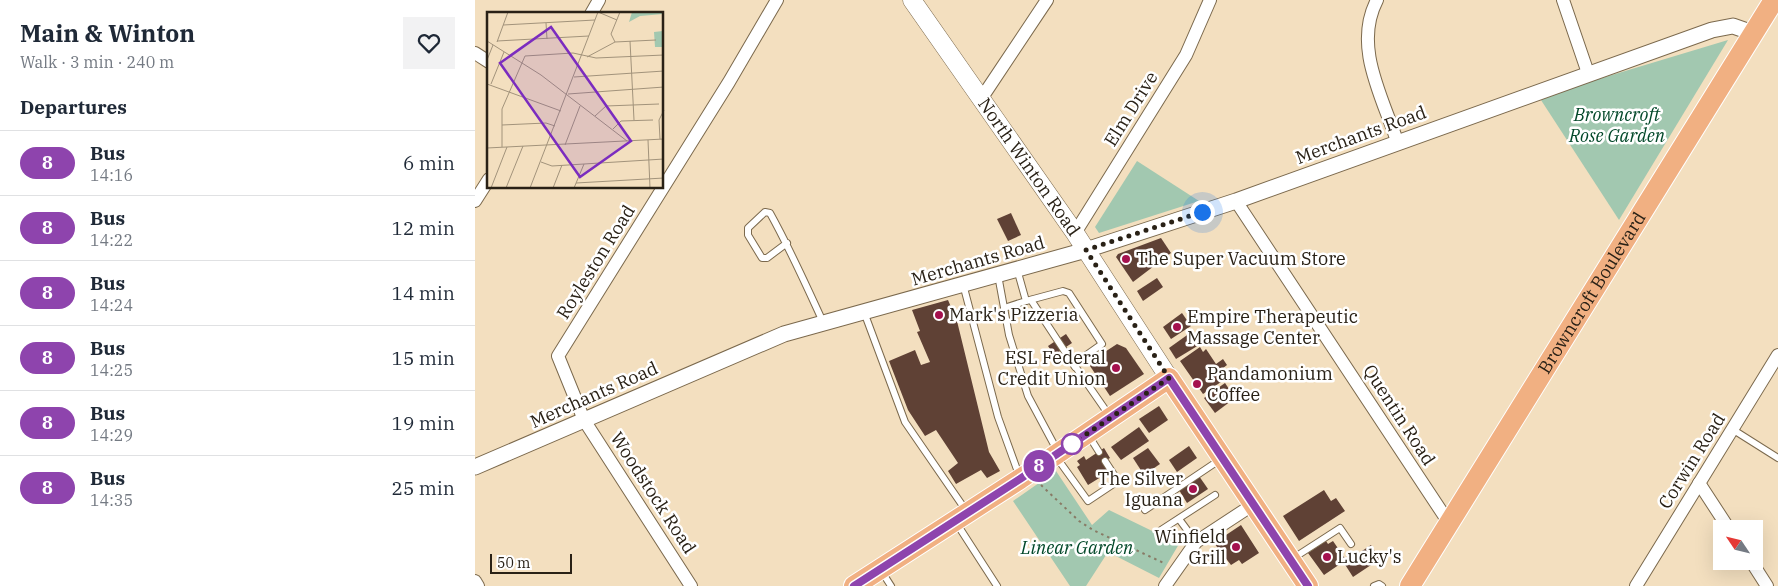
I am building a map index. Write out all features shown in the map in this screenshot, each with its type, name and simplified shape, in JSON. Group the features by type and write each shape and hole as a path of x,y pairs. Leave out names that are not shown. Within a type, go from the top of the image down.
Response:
{"main road":[{"name":"North Winton Road","path":"912,0 1075,233 1308,586"},
{"name":"Browncroft Boulevard","path":"1413,585 1449,523 1774,0"},
{"path":"855,586 885,578 961,517 1029,481 1056,454 1169,378"}],"street":[{"path":"592,12 599,0"},
{"name":"Royleston Road","path":"664,186 729,82 777,0"},
{"path":"981,99 1047,0"},
{"name":"Elm Drive","path":"1075,233 1186,55 1210,0"},
{"path":"1377,0 1367,25 1367,47 1397,141"},
{"path":"1563,0 1588,73"},
{"name":"Merchants Road","path":"475,467 783,334 1086,250 1236,201 1397,141 1719,28 1738,27 1753,33"},
{"path":"475,53 487,61"},
{"path":"475,201 487,182"},
{"name":"Royleston Road","path":"585,420 558,356 662,189"},
{"name":"Quentin Road","path":"1236,201 1449,523"},
{"name":"Corwin Road","path":"1636,586 1778,355"},
{"name":"Woodstock Road","path":"585,420 691,586"},
{"path":"1699,483 1723,520"},
{"path":"1165,586 1196,542 1254,504"},
{"path":"1757,570 1767,586"},
{"path":"475,581 478,586"}],"lane":[{"path":"787,243 767,258 763,258 748,235 749,228 767,212 787,243 823,324"},
{"path":"1017,269 1028,301 1111,417"},
{"path":"997,274 1009,335 1028,396 1056,454 1088,502 1118,481 1105,461"},
{"path":"963,284 998,417 1029,481"},
{"path":"1004,308 1063,291 1069,293 1102,344 1075,363 1075,367"},
{"path":"864,312 905,422 961,517 997,586"},
{"path":"1732,430 1778,458"},
{"path":"1087,433 1099,452"},
{"path":"1145,510 1223,457"},
{"path":"1161,530 1215,495"},
{"path":"1179,519 1196,542"},
{"path":"1291,560 1340,528 1351,544"},
{"path":"1374,586 1379,584 1381,586"}],"path":[{"path":"1029,481 1093,530 1170,566"}],"green space":[{"name":"Browncroft Rose Garden","path":"1728,40 1619,220 1539,97"},
{"path":"1137,161 1199,201 1099,233 1095,227"},
{"name":"Linear Garden","path":"1056,471 1092,525 1109,510 1179,544 1159,578 1108,552 1086,586 1070,586 1013,501"}],"building":[{"path":"1011,213 1021,235 1008,241 997,219"},
{"path":"1161,238 1171,253 1133,282 1116,257 1118,254"},
{"path":"1157,278 1163,287 1143,301 1137,291"},
{"path":"948,300 957,321 989,452 1000,471 987,478 981,470 956,484 948,471 958,463 936,430 925,436 908,410 889,361 915,350 921,365 930,362 917,332 920,331 912,310"},
{"name":"Empire Therapeutic Massage Center","path":"1182,313 1191,326 1171,339 1163,327"},
{"path":"1190,333 1199,345 1176,359 1169,348"},
{"path":"1066,334 1072,343 1054,355 1048,346"},
{"name":"ESL Federal Credit Union","path":"1117,344 1126,348 1144,374 1110,396 1088,363"},
{"path":"1200,347 1203,352 1206,349 1216,364 1223,359 1227,365 1218,372 1224,380 1203,394 1180,361"},
{"path":"1225,383 1235,398 1215,413 1204,398"},
{"path":"1159,406 1168,420 1149,433 1139,419"},
{"path":"1139,427 1149,441 1121,460 1111,447"},
{"path":"1189,446 1197,458 1177,472 1169,460"},
{"path":"1104,448 1110,458 1103,462 1109,472 1088,485 1077,467 1080,465 1077,461 1084,456 1086,460"},
{"path":"1148,448 1160,464 1144,475 1133,458"},
{"name":"The Silver Iguana","path":"1199,476 1208,489 1187,503 1179,490"},
{"path":"1324,490 1331,501 1336,498 1345,511 1299,541 1283,516"},
{"name":"Winfield Grill","path":"1241,525 1259,553 1242,564 1239,560 1231,565 1214,543"},
{"name":"Lucky's","path":"1326,541 1328,544 1333,541 1346,560 1324,575 1308,553"},
{"path":"1371,545 1380,559 1353,577 1344,563"}],"bus line":[{"name":"8","path":"854,586 1020,479 1169,378 1308,586"}],"place":[{"name":"The Super Vacuum Store","path":"1126,259"},
{"name":"Mark's Pizzeria","path":"939,315"},
{"name":"Empire Therapeutic Massage Center","path":"1177,327"},
{"name":"ESL Federal Credit Union","path":"1116,368"},
{"name":"Pandamonium Coffee","path":"1197,384"},
{"name":"The Silver Iguana","path":"1193,489"},
{"name":"Winfield Grill","path":"1236,547"},
{"name":"Lucky's","path":"1327,557"}],"route":[{"path":"1072,444 1169,378 1086,250 1202,212"}]}
